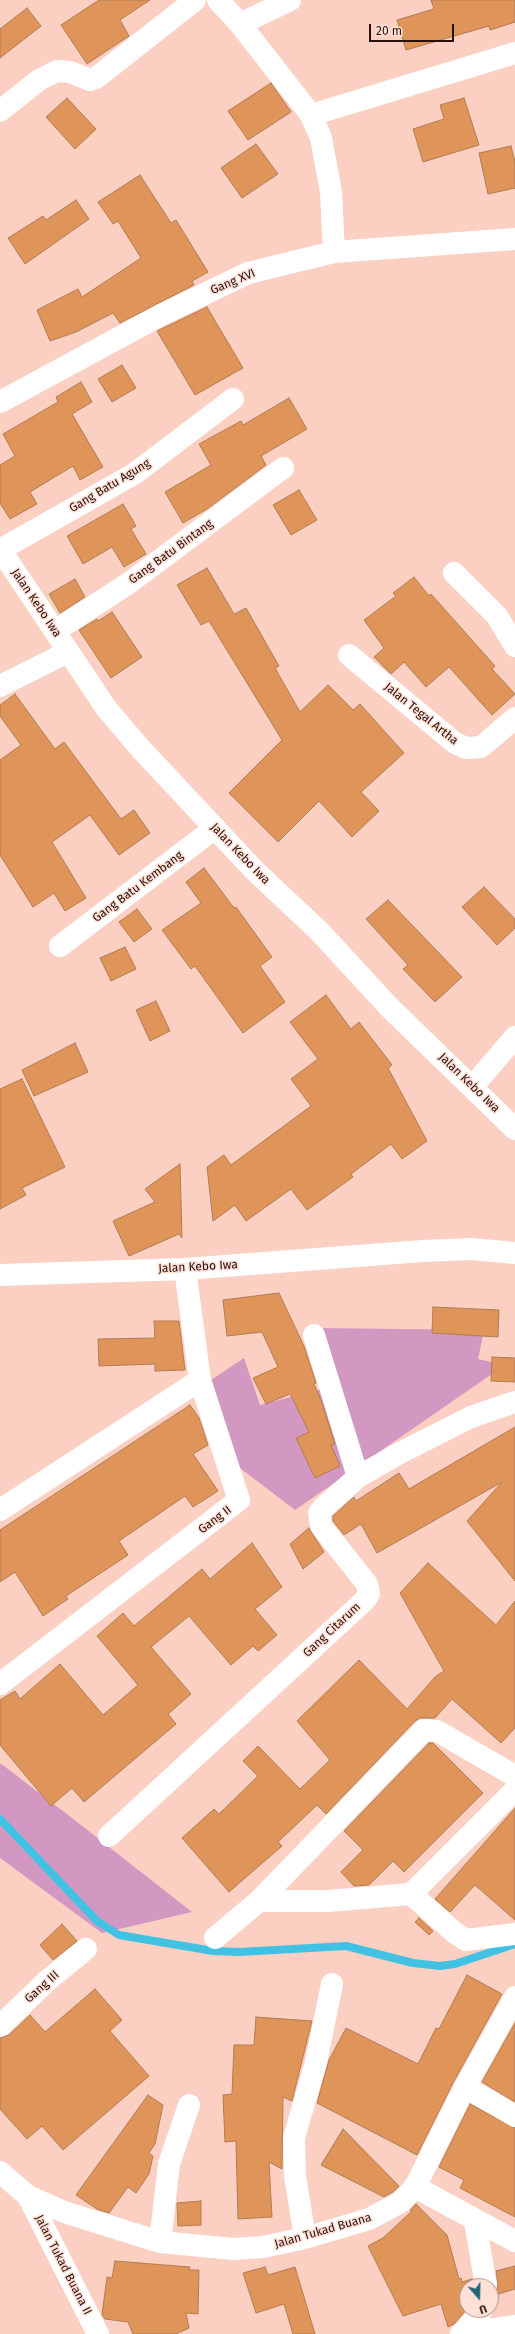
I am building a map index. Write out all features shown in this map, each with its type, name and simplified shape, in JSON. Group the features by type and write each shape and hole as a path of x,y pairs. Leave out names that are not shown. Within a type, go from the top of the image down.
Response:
{"street":[{"path":"0,111 39,80 58,71 70,72 90,80 96,78 195,0"},
{"path":"218,0 240,24 311,115 321,138 331,192 334,252"},
{"path":"240,24 290,0"},
{"path":"311,115 515,53"},
{"name":"Gang XVI","path":"0,402 161,315 248,273 334,252 515,239"},
{"name":"Gang Batu Agung","path":"0,549 134,474 233,399"},
{"name":"Gang Batu Bintang","path":"55,631 129,583 283,468"},
{"name":"Jalan Kebo Iwa","path":"0,549 106,708 255,872 320,931 390,1008 473,1086 515,1129"},
{"path":"454,572 497,616 515,646"},
{"path":"0,686 68,652"},
{"name":"Jalan Tegal Artha","path":"349,655 455,743 466,748 481,747 515,718"},
{"name":"Gang Batu Kembang","path":"60,946 216,828"},
{"path":"473,1086 515,1037"},
{"name":"Jalan Kebo Iwa","path":"0,1275 185,1269 423,1251 472,1249 515,1253"},
{"name":"Gang II","path":"0,1684 239,1500 200,1380 185,1269"},
{"path":"314,1335 358,1477"},
{"path":"0,1510 200,1380"},
{"name":"Gang Citarum","path":"108,1836 364,1601 369,1594 367,1584 325,1532 320,1521 319,1513 324,1507 358,1477 398,1454 471,1417 515,1402"},
{"path":"215,1938 259,1900 424,1730 437,1731 515,1776"},
{"path":"259,1900 328,1900 411,1894 515,1790"},
{"path":"411,1894 454,1932 466,1940 515,1934"},
{"name":"Gang III","path":"0,2026 48,1980 86,1949"},
{"path":"305,2238 295,2176 294,2138 316,2062 332,1984"},
{"name":"Jalan Tukad Buana","path":"0,2172 28,2196 71,2214 160,2242 233,2249 264,2247 305,2238 369,2219 401,2202 415,2187 465,2087 515,1997"},
{"path":"465,2087 515,2116"},
{"path":"160,2242 170,2164 189,2105"},
{"path":"415,2187 475,2221 515,2241"},
{"name":"Jalan Tukad Buana II","path":"28,2196 98,2334"},
{"path":"475,2221 485,2278"},
{"path":"461,2334 475,2318"},
{"path":"461,2334 515,2326"}],"shaded area":[{"path":"317,1328 484,1330 478,1359 505,1365 295,1510 240,1468 205,1384 244,1358 260,1405 337,1385"},
{"path":"0,1763 192,1912 102,1933 0,1858"}],"building":[{"path":"99,0 150,0 120,20 129,36 87,64 61,25"},
{"path":"431,0 515,0 515,22 490,30 489,26 406,50 397,20 434,9"},
{"path":"27,8 41,26 0,58 0,29"},
{"path":"271,83 291,112 248,140 228,111"},
{"path":"67,98 96,129 75,149 46,117"},
{"path":"464,98 479,145 423,162 413,129 444,119 440,105"},
{"path":"256,144 278,174 242,198 221,168"},
{"path":"511,146 515,162 515,188 488,194 479,153"},
{"path":"140,175 171,223 176,220 208,272 192,281 194,285 120,323 113,313 76,332 50,341 37,310 78,289 82,297 141,258 118,221 113,224 98,202"},
{"path":"76,200 89,219 25,264 8,238 43,216 46,220"},
{"path":"207,307 243,368 195,395 157,331"},
{"path":"122,365 136,388 112,402 98,379"},
{"path":"81,382 92,402 72,414 103,467 80,480 73,466 30,492 37,504 10,519 0,503 0,465 15,456 3,434 58,402 56,397"},
{"path":"289,398 307,429 261,456 266,465 207,509 183,523 165,492 211,465 199,444 241,421 243,425"},
{"path":"299,490 317,520 291,535 273,505"},
{"path":"123,504 136,526 131,529 146,554 124,567 112,547 83,564 67,536"},
{"path":"207,568 234,614 246,608 279,666 275,668 300,712 328,685 353,710 360,704 404,753 361,792 379,811 352,837 319,801 278,842 229,793 282,740 209,621 201,625 177,585"},
{"path":"414,577 429,596 431,594 495,666 492,669 515,694 492,715 449,667 426,687 404,662 391,674 374,657 384,648 364,620 396,596 393,593"},
{"path":"75,579 85,597 60,613 49,594"},
{"path":"112,612 142,657 111,678 79,630"},
{"path":"15,694 55,749 64,742 121,819 134,810 150,833 119,855 90,815 52,842 86,898 65,911 54,893 33,907 0,855 0,760 21,745 0,716 0,705"},
{"path":"204,868 234,908 236,907 272,957 260,966 285,1002 243,1033 195,966 191,969 162,930 201,903 186,882"},
{"path":"484,887 515,919 515,928 497,945 462,907"},
{"path":"388,900 462,977 435,1002 403,969 408,965 366,919"},
{"path":"137,909 152,929 134,942 119,922"},
{"path":"125,947 136,969 111,981 100,958"},
{"path":"326,995 351,1029 359,1022 392,1065 388,1068 427,1141 402,1159 391,1144 351,1174 353,1177 307,1210 291,1189 246,1221 235,1205 213,1221 207,1167 224,1155 231,1165 311,1106 291,1079 318,1059 290,1022"},
{"path":"156,1001 170,1031 150,1041 136,1010"},
{"path":"75,1043 88,1072 34,1096 22,1070"},
{"path":"22,1079 65,1167 22,1188 26,1195 0,1209 0,1089"},
{"path":"180,1164 182,1238 179,1234 129,1256 113,1221 155,1202 145,1189"},
{"path":"279,1293 304,1346 316,1383 314,1384 321,1400 335,1444 331,1445 340,1466 315,1478 296,1438 309,1432 290,1394 266,1404 253,1378 278,1367 262,1332 227,1336 223,1300"},
{"path":"433,1307 499,1310 498,1337 432,1333"},
{"path":"154,1321 179,1321 185,1370 155,1371 155,1364 99,1366 98,1339 155,1338"},
{"path":"492,1357 515,1358 515,1382 491,1381"},
{"path":"190,1405 199,1418 208,1445 193,1454 218,1491 193,1507 185,1496 119,1541 128,1555 66,1596 68,1599 43,1616 15,1572 0,1582 0,1530"},
{"path":"515,1427 515,1581 467,1521 502,1482 377,1553 361,1524 344,1535 333,1521 333,1516 354,1497 356,1501 399,1473 409,1489"},
{"path":"309,1528 324,1552 303,1569 290,1544"},
{"path":"252,1543 282,1587 255,1609 277,1635 258,1651 253,1646 231,1665 189,1616 151,1647 191,1694 168,1714 176,1724 84,1802 72,1788 51,1806 0,1745 0,1700 15,1691 20,1699 60,1664 103,1715 138,1685 97,1636 123,1613 134,1626 202,1569 210,1579"},
{"path":"428,1563 496,1625 515,1601 515,1728 501,1743 452,1699 435,1718 420,1718 415,1721 326,1814 317,1805 278,1842 282,1846 229,1892 182,1838 214,1809 219,1814 258,1776 243,1761 258,1746 300,1789 330,1760 297,1721 359,1660 407,1709 435,1677 444,1671 400,1593"},
{"path":"429,1743 433,1743 483,1793 404,1872 393,1861 369,1885 354,1886 341,1872 363,1850 344,1831"},
{"path":"515,1808 515,1920 475,1885 450,1912 435,1899"},
{"path":"419,1918 433,1931 429,1935 415,1922"},
{"path":"62,1924 77,1941 53,1960 40,1945"},
{"path":"467,1975 502,1994 454,2081 417,2155 317,2103 329,2060 346,2028 418,2064 436,2028 439,2029"},
{"path":"95,1989 122,2020 110,2031 149,2076 63,2150 42,2126 27,2139 0,2109 0,2038 9,2035 30,2015 45,2032"},
{"path":"256,2017 312,2021 292,2101 283,2097 282,2169 269,2162 272,2217 238,2219 236,2141 225,2142 223,2095 232,2094 234,2045 254,2045"},
{"path":"515,2023 515,2102 482,2082"},
{"path":"148,2095 163,2105 155,2144 149,2153 153,2156 149,2174 136,2193 128,2187 109,2213 97,2209 76,2195"},
{"path":"470,2104 515,2128 515,2217 460,2188 464,2180 439,2167"},
{"path":"343,2129 399,2186 393,2192 384,2197 321,2165"},
{"path":"201,2201 201,2225 178,2226 177,2203"},
{"path":"416,2204 447,2235 459,2279 459,2318 454,2324 448,2327 441,2304 403,2316 368,2246 383,2238 412,2211 410,2210"},
{"path":"115,2261 190,2267 189,2270 199,2270 198,2314 186,2313 189,2328 176,2334 133,2334 128,2322 105,2319 102,2315 107,2277 112,2278"},
{"path":"515,2266 515,2289 499,2294 499,2278 497,2278 496,2271"},
{"path":"265,2267 268,2275 295,2267 315,2334 293,2334 284,2304 256,2313 243,2273"}],"waterway":[{"path":"0,1819 97,1921 119,1935 213,1951 239,1952 346,1946 413,1963 440,1966 455,1964 515,1944"}]}
